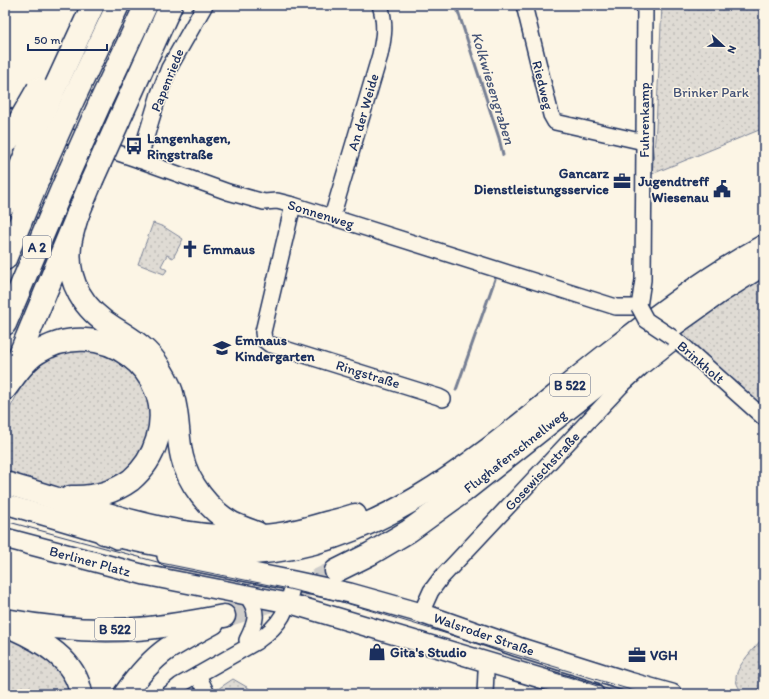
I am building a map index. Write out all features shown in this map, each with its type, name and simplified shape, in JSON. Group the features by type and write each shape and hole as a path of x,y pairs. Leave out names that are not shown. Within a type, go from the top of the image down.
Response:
{"highway":[{"path":"54,95 86,5"},
{"path":"6,143 54,95 93,5"},
{"name":"A 2","path":"5,259 38,154 54,95 118,5"},
{"name":"A 2","path":"5,324 70,170 146,5"},
{"path":"5,389 92,180 171,5"},
{"path":"5,204 38,154"},
{"path":"78,213 70,245 70,265 74,283 80,297 89,309 146,350 159,366 174,398 182,457 189,475 208,503 228,519 264,536"},
{"name":"Flughafenschnellweg","path":"450,477 516,428 605,356 690,292 735,262 764,246"},
{"name":"Flughafenschnellweg","path":"336,571 370,554 409,531 464,492 674,325 718,293 764,264"},
{"path":"5,389 24,364 36,353 61,342 87,338 101,341 127,353 148,374 156,389 161,419 159,436 147,463 136,475 113,491 100,495 82,498 50,496"},
{"path":"5,483 132,520 178,531 225,537 264,536 305,529 353,516 428,481 450,477"},
{"name":"B 522","path":"104,533 196,552 225,554 283,550 318,543 367,524 402,507 450,477"},
{"name":"B 522","path":"5,620 47,627 129,629 174,625 224,616 166,650 138,676 125,694"},
{"path":"5,624 32,636 62,658 73,672 81,694"}],"main road":[{"path":"5,504 104,533"},
{"name":"Walsroder Straße","path":"104,533 133,546 158,554 294,581 421,613 518,647 672,694"},
{"name":"Berliner Platz","path":"5,538 107,566 176,582 246,595"},
{"name":"Walsroder Straße","path":"246,595 285,602 594,694"}],"street":[{"name":"Papenriede","path":"139,160 159,94 169,68 205,5"},
{"name":"An der Weide","path":"332,217 380,55 384,34 384,17 380,5"},
{"name":"Riedweg","path":"524,5 551,116 555,122 644,142"},
{"name":"Fuhrenkamp","path":"639,307 643,280 645,5"},
{"name":"Sonnenweg","path":"5,115 228,192 264,202 277,201 292,205 616,306 639,307"},
{"name":"Ringstraße","path":"292,205 263,332 264,340 269,344 439,396 443,399"},
{"name":"Brinkholt","path":"639,307 646,320 687,348 764,418"},
{"name":"Gosewischstraße","path":"421,613 431,591 440,579 621,386 674,339"},
{"path":"169,694 180,685 228,659 267,634 280,621 285,602 294,581"},
{"path":"246,595 254,608 256,619 247,640"},
{"path":"228,659 285,602"},
{"path":"485,694 486,672 489,662"},
{"path":"198,676 207,694"}],"green space":[{"name":"Brinker Park","path":"662,5 764,5 764,128 652,174 656,127"},
{"path":"15,141 23,143 5,186 5,154"},
{"path":"153,223 164,227 183,239 173,258 167,255 161,266 167,270 164,274 138,264"},
{"path":"764,276 764,408 679,333"},
{"path":"83,350 111,353 142,378 155,425 128,477 66,492 5,476 5,418 21,387 30,373 50,357 61,353"},
{"path":"764,637 764,694 742,694 736,679 737,674 742,663"},
{"path":"5,638 17,641 57,664 73,694 5,694"},
{"path":"233,679 252,690 253,694 216,694 215,691"}],"waterway":[{"name":"Kolkwiesengraben","path":"456,5 499,138 503,155"},
{"name":"Kolkwiesengraben","path":"456,390 495,279"}],"tunnel":[{"path":"224,616 282,596 336,571"}],"tram line":[{"path":"5,521 161,563 289,589 346,603 644,694"},
{"path":"549,671 620,693"}],"place":[{"name":"Langenhagen, Ringstraße","path":"134,146"},
{"name":"Gancarz Dienstleistungsservice","path":"622,181"},
{"name":"Jugendtreff Wiesenau","path":"722,189"},
{"name":"Emmaus","path":"190,249"},
{"name":"Emmaus Kindergarten","path":"222,348"},
{"name":"Gita's Studio","path":"377,652"},
{"name":"VGH","path":"637,655"}]}
